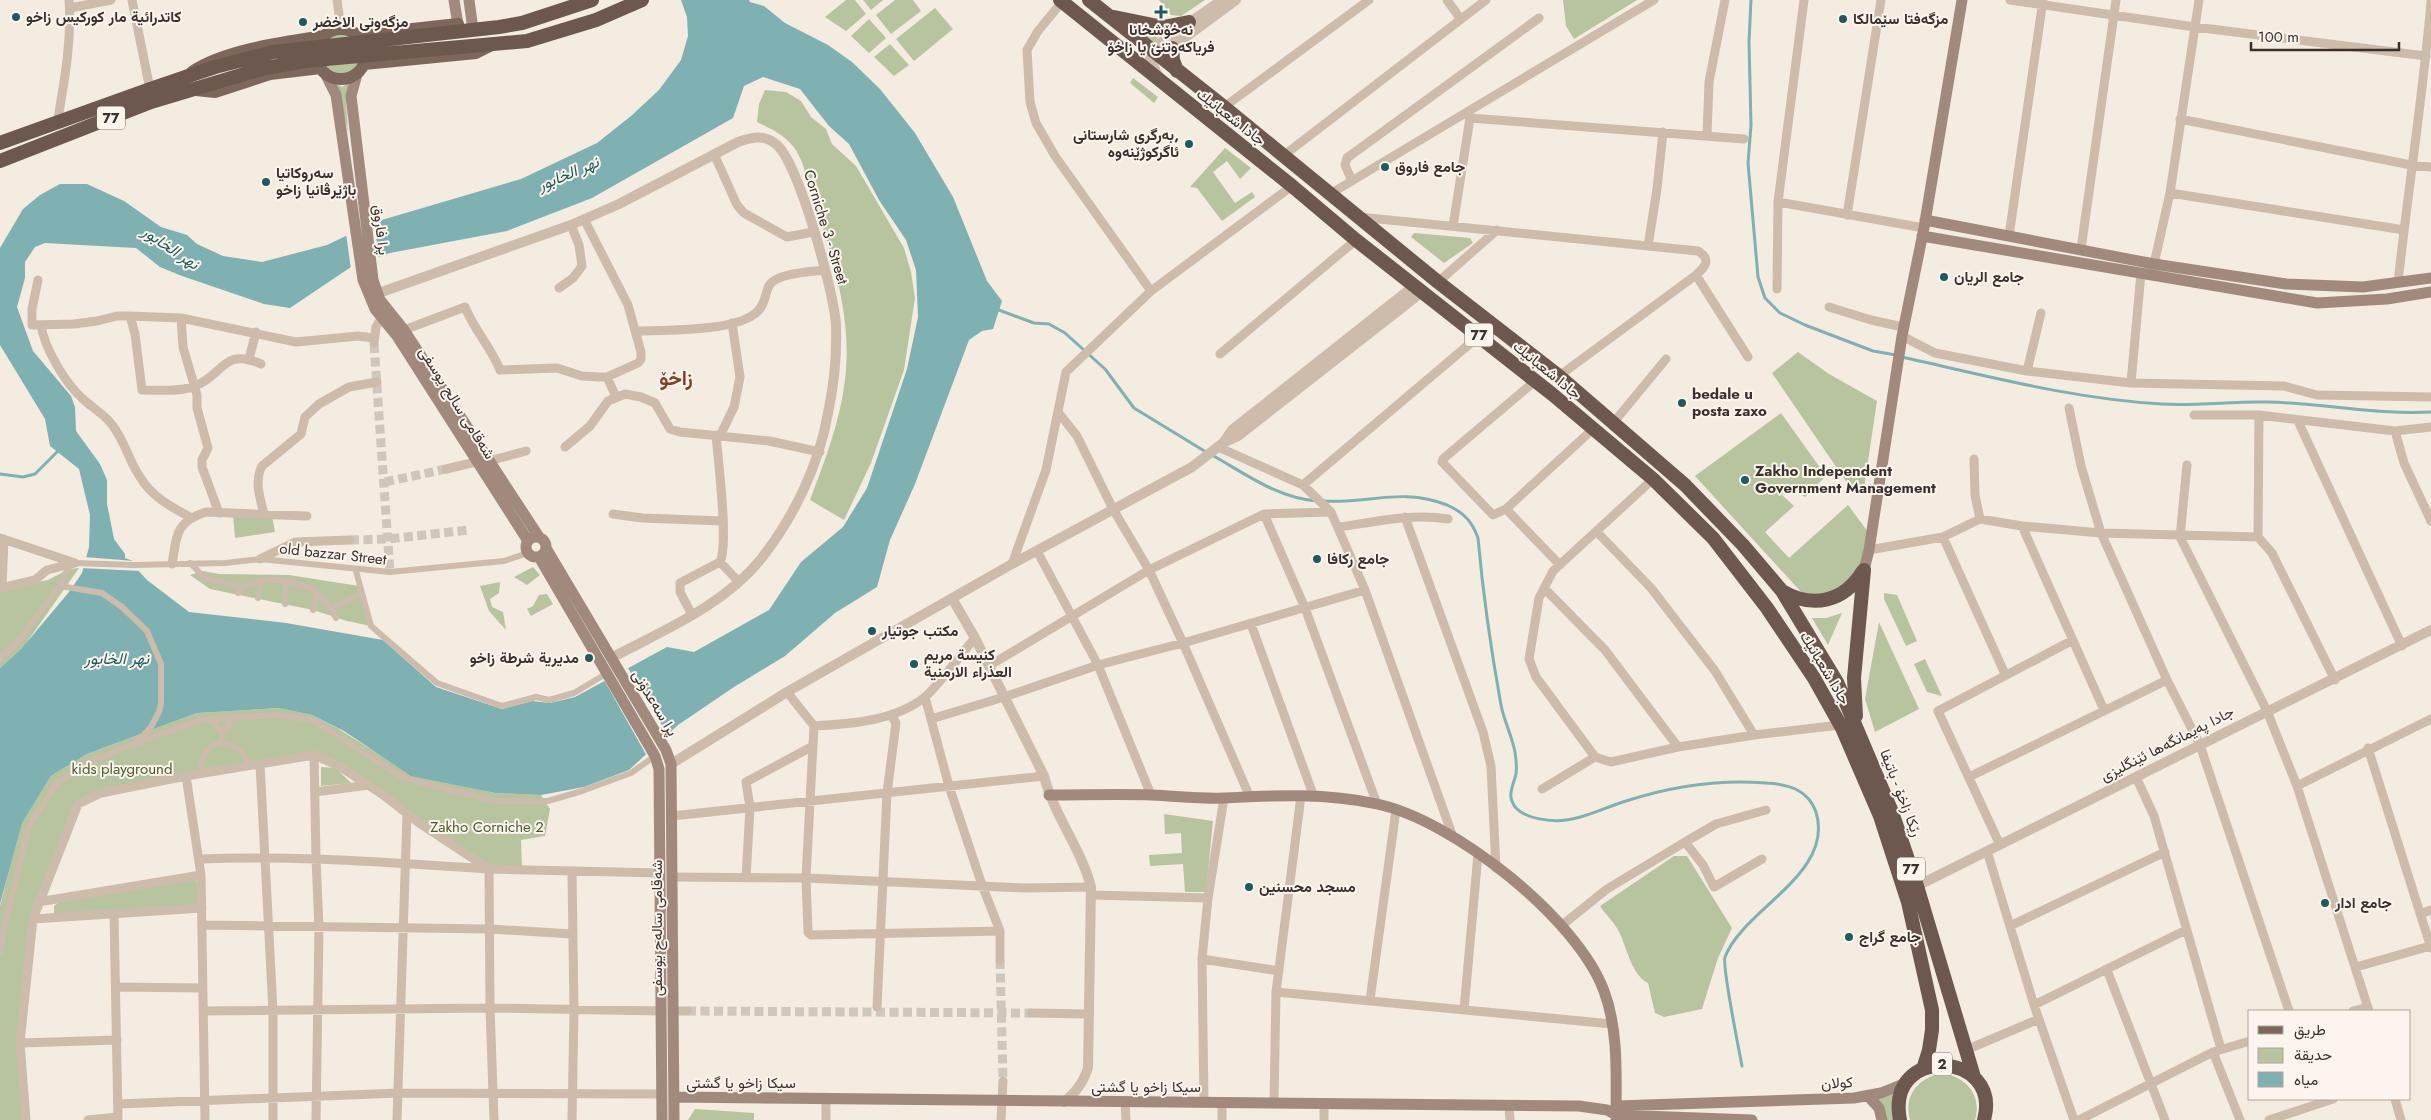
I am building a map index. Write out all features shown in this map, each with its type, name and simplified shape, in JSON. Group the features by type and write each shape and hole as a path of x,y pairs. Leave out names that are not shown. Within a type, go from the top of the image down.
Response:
{"highway":[{"name":"77","path":"0,161 187,84 215,67 273,52 311,46 372,43 425,36 466,27 522,23 592,0"},
{"name":"جادا شعبانيك","path":"1089,0 1153,56 1178,72 1224,107 1438,282 1559,376 1614,422 1685,485 1743,545 1781,590"},
{"name":"جادا شعبانيك","path":"1061,1 1131,59 1292,186 1356,240 1535,381 1654,479 1713,538 1768,608 1814,678 1840,725"},
{"name":"77","path":"0,144 150,89 224,81 261,69 304,61 527,41 596,20 638,2"},
{"path":"1106,14 1123,20 1163,27 1189,22"},
{"path":"1172,48 1173,60 1178,72"},
{"path":"1781,590 1794,598 1821,601 1834,598 1856,582 1864,570"},
{"path":"1856,723 1854,678 1864,570"},
{"name":"رێکا زاخۆ - باتیفا","path":"1781,590 1829,668 1856,723 1892,812 1917,886 1974,1077"},
{"name":"رێکا زاخۆ - باتیفا","path":"1840,725 1880,816 1908,902 1932,1010 1929,1050 1922,1068"},
{"name":"2","path":"1900,1120 1898,1107 1900,1094 1906,1083 1922,1068 1944,1064 1965,1070 1974,1077 1986,1100 1986,1118"}],"main road":[{"path":"454,0 466,27"},
{"path":"466,27 469,0"},
{"path":"1864,570 1869,550 1902,334 1924,228 1962,0"},
{"path":"466,27 397,30 358,35 341,29 324,36 286,42 207,62 187,84 215,92 270,74 291,71 323,71 341,79 361,69 401,61 476,53 498,43"},
{"path":"397,30 391,37 389,45 394,57 401,61"},
{"path":"355,183 350,96 366,52 358,35"},
{"path":"324,36 316,52 323,71 336,95 355,183"},
{"path":"286,42 294,47 297,55 296,64 291,71"},
{"name":"پرا فاروق","path":"355,183 368,280"},
{"path":"1924,228 2009,236 2154,264 2295,285 2363,287 2431,278"},
{"path":"1924,228 2141,273 2317,303 2387,299 2431,292"},
{"name":"شەقامی سالح یوسفی","path":"368,280 376,294 404,330 489,460 533,539"},
{"name":"شەقامی سالح یوسفی","path":"368,280 370,300 397,336 476,462 533,539"},
{"path":"537,553 543,540 533,539 525,546 537,553 613,669"},
{"name":"پرا سەعدۆنی","path":"613,669 666,750"},
{"name":"پرا سەعدۆنی","path":"613,669 655,756"},
{"name":"شەقامی سالەح یوسفی","path":"666,750 671,764 672,816 666,875"},
{"name":"شەقامی سالەح یوسفی","path":"655,756 660,776 666,875 670,1104"},
{"path":"1049,795 1151,795 1224,798 1249,795 1301,796 1377,804 1396,810 1453,837 1478,854 1530,895 1582,950 1599,978 1612,1024 1616,1114 1752,1120"},
{"name":"شەقامی سالەح یوسفی","path":"668,1011 662,1094 670,1104"},
{"name":"كولان","path":"1728,1102 1767,1102 1868,1096 1906,1083"},
{"path":"1868,1096 1879,1108 1882,1120"},
{"name":"سیکا زاخو یا گشتى","path":"670,1104 826,1098 1064,1102 1274,1102 1586,1107 1607,1110 1616,1114 1728,1102"},
{"path":"662,1120 670,1104"},
{"path":"670,1104 674,1120"}],"street":[{"path":"57,124 68,50 69,4 111,0"},
{"path":"132,0 150,89"},
{"path":"337,0 341,29"},
{"path":"1153,56 1189,22 1222,0"},
{"path":"1131,59 1153,56 1172,48 1236,0"},
{"path":"1224,107 1369,0"},
{"path":"1447,0 1460,18"},
{"path":"1283,156 1460,18 1486,0"},
{"path":"1330,194 1469,115 1654,0"},
{"path":"1707,135 1709,82 1725,0"},
{"path":"1777,289 1778,202 1804,0"},
{"path":"1847,215 1881,0"},
{"path":"2010,0 2043,3 2195,28 2426,56"},
{"path":"2081,249 2116,0"},
{"path":"2154,264 2170,194 2199,0"},
{"path":"1061,1 1038,31 1027,50 1030,102 1036,123 1055,156 1151,291"},
{"path":"2398,283 2411,165 2428,77 2426,56 2431,2"},
{"path":"2009,236 2043,3"},
{"path":"1352,181 1345,165 1348,158 1539,18"},
{"path":"1153,56 1164,84"},
{"path":"1469,115 1744,139"},
{"path":"1453,226 1469,115"},
{"path":"2180,119 2411,165 2431,166"},
{"path":"1648,246 1663,132"},
{"name":"Corniche 3 - Street","path":"376,294 584,219 619,204 714,154 753,137 763,137 776,144 795,174 831,294 836,325 835,359 828,412 820,452 778,535 761,560 723,596 613,669"},
{"path":"714,154 737,205 744,213 787,237 813,232"},
{"path":"1012,564 1046,470 1066,372 1151,291 1292,186"},
{"path":"2170,194 2404,230"},
{"path":"1778,202 1924,228"},
{"path":"1358,217 1698,251 1704,255 1707,260 1706,266 1696,275 1559,376"},
{"path":"404,330 466,307 475,329 488,345 500,370 558,368 582,376 607,377 638,363 641,359 636,331 625,299 584,219"},
{"path":"559,288 574,278 582,266 579,245 571,224"},
{"path":"1438,282 1497,230"},
{"path":"1220,354 1356,240"},
{"path":"636,331 690,330 732,323 758,312 763,304 768,285 771,281 781,276 824,270"},
{"path":"2131,383 2141,273"},
{"path":"1696,275 1748,357"},
{"path":"38,280 32,309 32,325 97,322 117,316 181,318 256,332 296,342 358,336 374,341 376,327 382,317"},
{"path":"671,764 787,692 953,600 1012,564 1192,466 1219,446 1232,430 1418,289"},
{"path":"1829,307 1871,320 1902,334 1935,353 2027,371 2131,383 2284,386 2317,395 2431,397"},
{"path":"2027,371 2041,313"},
{"path":"130,316 135,334 142,390 179,389 194,386 233,359 249,359 262,364"},
{"path":"181,318 183,347 208,448 202,460 202,467 219,512"},
{"path":"692,615 680,592 680,583 720,562 723,556 718,435 734,407 740,377 732,323"},
{"path":"41,325 42,336 52,356 76,392 112,424 123,440 139,476 148,488 164,502 190,517"},
{"path":"249,359 256,332"},
{"path":"1306,487 1479,336"},
{"path":"1614,422 1666,359"},
{"path":"607,377 616,397"},
{"path":"1535,381 1442,459 1442,462 1489,512 1493,515 1502,512 1593,429"},
{"path":"264,514 258,485 258,473 262,466 301,434 305,417 319,404 349,387 377,382"},
{"path":"565,447 590,426 608,401 631,394 651,400 670,429 680,432 769,441 820,452"},
{"path":"2069,408 2081,466 2101,533 2167,680 2200,745 2289,1010"},
{"path":"1058,412 1077,436 1113,508 1149,570 1249,795"},
{"path":"2194,415 2259,415 2395,431 2431,427"},
{"path":"2259,415 2258,538 2272,553 2335,680"},
{"path":"2298,421 2402,646"},
{"path":"2395,431 2404,463 2431,521"},
{"path":"1219,446 1306,487 1329,510 1339,527 1365,590 1453,837"},
{"path":"489,460 526,451"},
{"path":"1974,459 1975,496 1980,519"},
{"path":"446,469 476,462"},
{"path":"2186,465 2180,537 2267,711 2297,786 2368,1009"},
{"path":"1654,479 1553,571 1539,598 1529,659 1536,677 1595,757 1611,762 1678,747 1754,734 1840,725"},
{"path":"989,666 1149,570 1264,514 1329,510"},
{"path":"172,564 178,532 182,524 190,517 206,512 307,516"},
{"path":"1502,512 1560,565"},
{"path":"613,514 642,518 723,520"},
{"path":"1264,514 1305,608 1377,804"},
{"path":"1339,527 1405,517 1430,516 1448,519"},
{"path":"1405,517 1483,732 1490,766 1496,868"},
{"path":"1869,550 1943,537 1980,519 2022,526 2101,533 2258,538"},
{"path":"2022,526 2104,710"},
{"path":"1597,532 1650,588 1704,656 1754,734"},
{"path":"1943,537 2005,674"},
{"path":"2,538 72,563 47,570 35,580 1,588 2,538"},
{"path":"260,559 296,542 350,540"},
{"path":"1038,551 1098,665 1151,795"},
{"name":"old bazzar Street","path":"72,563 134,566 260,559 390,572 512,560 537,553"},
{"path":"720,562 739,582"},
{"path":"0,659 18,641 63,587 72,563"},
{"path":"190,563 205,578 240,591 243,586 262,581 298,582 317,592 331,608 336,618"},
{"path":"356,570 371,626 437,683 502,706 536,696 549,700 574,693 613,669"},
{"path":"258,598 262,581"},
{"path":"285,604 286,582"},
{"path":"0,952 29,826 57,783 91,762 136,743 151,727 159,712 162,664 147,631 122,607 102,593 63,587"},
{"path":"1544,588 1605,650 1678,747"},
{"path":"931,719 1004,697 1098,665 1251,624 1365,590"},
{"path":"314,610 317,592"},
{"path":"331,608 361,594"},
{"path":"953,600 975,638 1044,776 1049,795 1087,872 1091,891 1088,1068 1083,1081 1075,1093 1064,1102"},
{"path":"1251,624 1314,797"},
{"name":"جادا په‌يمانگه‌ها ئێنگليزى","path":"1917,886 2267,711 2335,680 2431,630"},
{"path":"814,726 841,724 892,715 924,697 975,638"},
{"path":"2000,845 1938,711 2005,674 2073,640"},
{"path":"1969,777 2167,680"},
{"path":"787,692 814,726 806,878 806,927 808,932 811,935 1000,931"},
{"path":"924,697 949,786 982,885 1000,931 1000,960"},
{"path":"124,748 201,720 279,715 312,720 404,778 494,801 548,801 631,772 655,756"},
{"path":"877,1007 887,793 896,723 892,715"},
{"path":"222,731 230,726 228,718"},
{"path":"2297,786 2368,748 2431,718"},
{"path":"213,719 216,727 222,731"},
{"path":"222,731 222,744"},
{"path":"202,773 200,762 204,752 215,744 228,744 241,752 249,766"},
{"path":"746,878 750,807 746,782 813,746"},
{"path":"2356,967 2431,947 2368,748"},
{"path":"314,755 316,858 320,928 316,1120"},
{"path":"26,1120 20,1043 33,919 38,902 78,804 101,792 314,755 341,767 489,869"},
{"path":"1542,790 1595,757"},
{"path":"260,764 270,927 273,1011 273,1120"},
{"path":"186,776 201,875 205,1120"},
{"path":"672,816 1044,776"},
{"path":"2136,777 2154,816 2165,852 2217,1050 2240,1120"},
{"path":"314,792 369,786"},
{"path":"1274,1102 1276,992 1301,796"},
{"path":"1204,1102 1202,960 1208,898 1224,798"},
{"path":"1370,1000 1396,810"},
{"path":"1561,926 1607,889 1716,824 1766,810"},
{"path":"397,1120 407,814"},
{"path":"1685,842 1702,865 1714,887 1762,859"},
{"path":"1987,851 2034,1005 2074,1120"},
{"path":"2010,926 2165,852"},
{"path":"1464,1010 1478,854"},
{"path":"199,859 265,856 489,869 982,885 1208,898"},
{"path":"489,869 490,1008 494,1120"},
{"path":"572,872 574,1010 572,1120"},
{"path":"38,902 201,875"},
{"path":"33,919 202,908"},
{"path":"2420,914 2431,910"},
{"path":"88,1120 118,1118 114,914"},
{"path":"202,925 490,929 572,934"},
{"path":"2034,1005 2186,930"},
{"path":"1202,960 1280,971"},
{"path":"2107,970 2165,1120"},
{"path":"116,986 203,988"},
{"path":"1276,992 1612,1024"},
{"path":"203,1011 490,1008 687,1011"},
{"path":"1031,1013 1088,1014"},
{"path":"1966,1050 2039,1019"},
{"path":"20,1043 117,1040"},
{"path":"2079,1120 2217,1050 2248,1042"},
{"path":"1001,1120 1003,1080"},
{"path":"118,1104 398,1093 662,1094"},
{"path":"826,1098 826,1120"},
{"path":"2395,1100 2401,1120"},
{"path":"1125,1102 1126,1120"},
{"path":"1222,1102 1222,1120"},
{"path":"2269,1120 2315,1102"},
{"path":"1324,1103 1324,1120"},
{"path":"1509,1106 1510,1120"}],"green space":[{"path":"846,0 855,0 866,14 846,31 825,17"},
{"path":"863,0 883,0 871,10"},
{"path":"895,0 913,0 921,11 891,34 876,15"},
{"path":"1159,0 1205,0 1181,16 1171,15"},
{"path":"1563,0 1637,0 1574,39 1566,26"},
{"path":"935,8 953,29 914,61 896,39"},
{"path":"869,19 886,38 869,53 851,36"},
{"path":"1133,27 1165,31 1153,43"},
{"path":"338,33 354,37 360,64 352,71 343,74 334,72 325,65 328,38"},
{"path":"890,44 909,65 894,76 874,57"},
{"path":"1133,78 1158,97 1154,103 1130,83"},
{"path":"333,81 342,87 349,82 346,99 348,133 340,97"},
{"path":"765,90 786,92 801,101 811,117 826,129 832,144 856,166 904,248 911,272 915,298 904,370 871,463 844,520 810,500 831,441 843,396 847,356 846,332 839,285 799,155 784,138 757,122 759,104"},
{"path":"1225,148 1251,168 1240,179 1227,161 1213,172 1235,203 1252,192 1255,197 1222,221 1197,188 1190,187"},
{"path":"1414,233 1470,238 1473,243 1444,263 1411,237"},
{"path":"1798,352 1829,374 1877,401 1864,488 1854,493 1772,373"},
{"path":"1781,413 1826,476 1805,497 1789,487 1782,495 1794,506 1765,532 1789,558 1848,505 1868,532 1859,574 1821,598 1802,593 1695,476"},
{"path":"233,515 272,516 275,532 235,538"},
{"path":"533,567 540,575 527,585 514,577"},
{"path":"79,568 25,645 0,668 0,589 48,580 69,569"},
{"path":"203,571 219,574 289,575 359,586 371,626 347,621 313,610 210,589 190,575"},
{"path":"500,582 499,593 490,599 492,607 503,612 506,630 489,611 480,586"},
{"path":"1884,593 1897,595 1917,641 1906,646 1884,599"},
{"path":"547,594 553,604 531,616 527,609 533,606 539,595"},
{"path":"1842,613 1828,645 1812,618 1826,618"},
{"path":"1879,622 1919,709 1875,732 1865,699"},
{"path":"1925,659 1942,696 1927,692 1914,664"},
{"name":"Zakho Corniche 2","path":"280,708 312,715 339,729 411,775 495,793 541,795 550,809 545,836 521,840 522,870 489,869 314,755 162,780 78,804 38,902 20,1043 26,1120 0,1120 0,906 21,824 51,776 87,754 197,713"},
{"path":"321,767 336,768 351,783 321,786"},
{"path":"1164,814 1213,821 1206,892 1185,892 1183,864 1150,866 1149,855 1182,853 1181,833 1165,834"},
{"path":"1674,856 1687,856 1732,928 1718,958 1702,1009 1664,1017 1655,1013 1648,983 1634,969 1619,932 1600,906"},
{"path":"195,880 197,883 199,905 54,914 54,906 59,902"},
{"path":"1943,1073 1952,1075 1966,1083 1971,1089 1976,1103 1975,1120 1910,1120 1909,1103 1915,1089 1920,1083 1934,1075"},
{"path":"1897,1092 1893,1107 1895,1120 1884,1120 1875,1098"},
{"path":"695,1109 754,1113 754,1120 688,1120"}],"water":[{"name":"نهر الخابور","path":"681,0 749,0 764,6 785,23 828,45 852,62 880,89 915,133 953,197 987,281 1002,301 993,329 982,331 969,340 915,484 890,540 877,587 835,613 785,656 734,687 678,725 629,770 584,787 541,795 495,793 411,776 344,731 312,715 279,708 197,713 87,754 51,776 22,823 0,904 0,668 22,648 69,592 82,573 89,547 90,515 79,469 50,446 45,419 0,345 0,248 23,209 40,195 60,184 87,184 124,201 161,227 187,235 197,244 223,256 262,262 327,245 375,222 521,179 597,143 631,116 659,90 681,60 688,36 687,17","holes":["763,77 800,89 829,126 849,144 879,200 906,240 916,270 918,317 907,369 867,488 843,527 801,562 769,610 694,652 667,647 575,697 550,703 532,701 502,709 436,687 383,640 286,623 189,612 147,580 134,566 133,561 125,558 125,554 114,539 107,504 107,480 100,464 76,431 75,407 71,396 33,351 17,307 25,278 25,262 35,247 45,243 136,248 160,267 182,276 264,304 290,308 351,267 390,253 507,231 592,198 733,118 744,86"]}],"pier":[{"path":"374,219 379,260 351,270 346,233"},
{"path":"84,557 135,561 140,571 81,568"},
{"path":"628,668 669,737 648,758 604,680"}],"waterway":[{"path":"1751,0 1749,42 1751,125 1748,163 1758,277 1765,298 1780,313 1805,325 1873,351 1896,355"},
{"path":"996,309 1034,323 1049,324 1065,333 1105,369 1134,408 1206,452"},
{"path":"1902,357 2031,386 2129,401 2162,404 2268,402 2390,412 2431,412"},
{"path":"0,474 23,477 35,474 59,450"},
{"path":"1212,455 1262,484 1289,496 1317,501"},
{"path":"1324,501 1415,497 1447,505 1458,511 1473,527 1478,538 1482,580 1501,705 1515,752 1516,774 1511,791 1511,799 1520,812 1539,819 1566,820 1581,817 1660,791 1730,782 1774,784 1789,787 1796,789 1808,798 1816,812 1818,834 1812,854 1800,872 1784,890 1749,923 1735,940 1725,957 1728,991 1742,1066"}],"tunnel":[{"path":"374,344 390,572"},
{"path":"385,482 446,469"},
{"path":"350,540 388,539 468,530"},
{"path":"1000,960 1003,1081"},
{"path":"687,1011 1031,1013"}],"place":[{"name":"نه‌خۆشخانا فرياكه‌وتنێ يا زاخۆ","path":"1161,12"},
{"name":"كاتدرائية مار كوركيس زاخو","path":"16,17"},
{"name":"مزگەفتا سێمالکا","path":"1843,19"},
{"name":"مزگەوتی الاخضر","path":"303,22"},
{"name":"بەرگری شارستانی, ئاگرکوژێنەوە","path":"1189,144"},
{"name":"جامع فاروق","path":"1385,167"},
{"name":"سه‌روكاتيا باژێرڤانيا زاخو","path":"266,182"},
{"name":"جامع الريان","path":"1944,277"},
{"name":"bedale u posta zaxo","path":"1682,403"},
{"name":"Zakho Independent Government Management","path":"1745,480"},
{"name":"جامع ركافا","path":"1317,559"},
{"name":"مکتب جوتیار","path":"872,631"},
{"name":"مديرية شرطة زاخو","path":"589,658"},
{"name":"كنيسة مريم العذراء الارمنية","path":"914,664"},
{"name":"مسجد محسنين","path":"1249,887"},
{"name":"جامع ادار","path":"2325,903"},
{"name":"جامع گراج","path":"1849,937"}],"district":[{"name":"زاخۆ","path":"676,378"}],"park label":[{"name":"kids playground","path":"122,769"}]}
